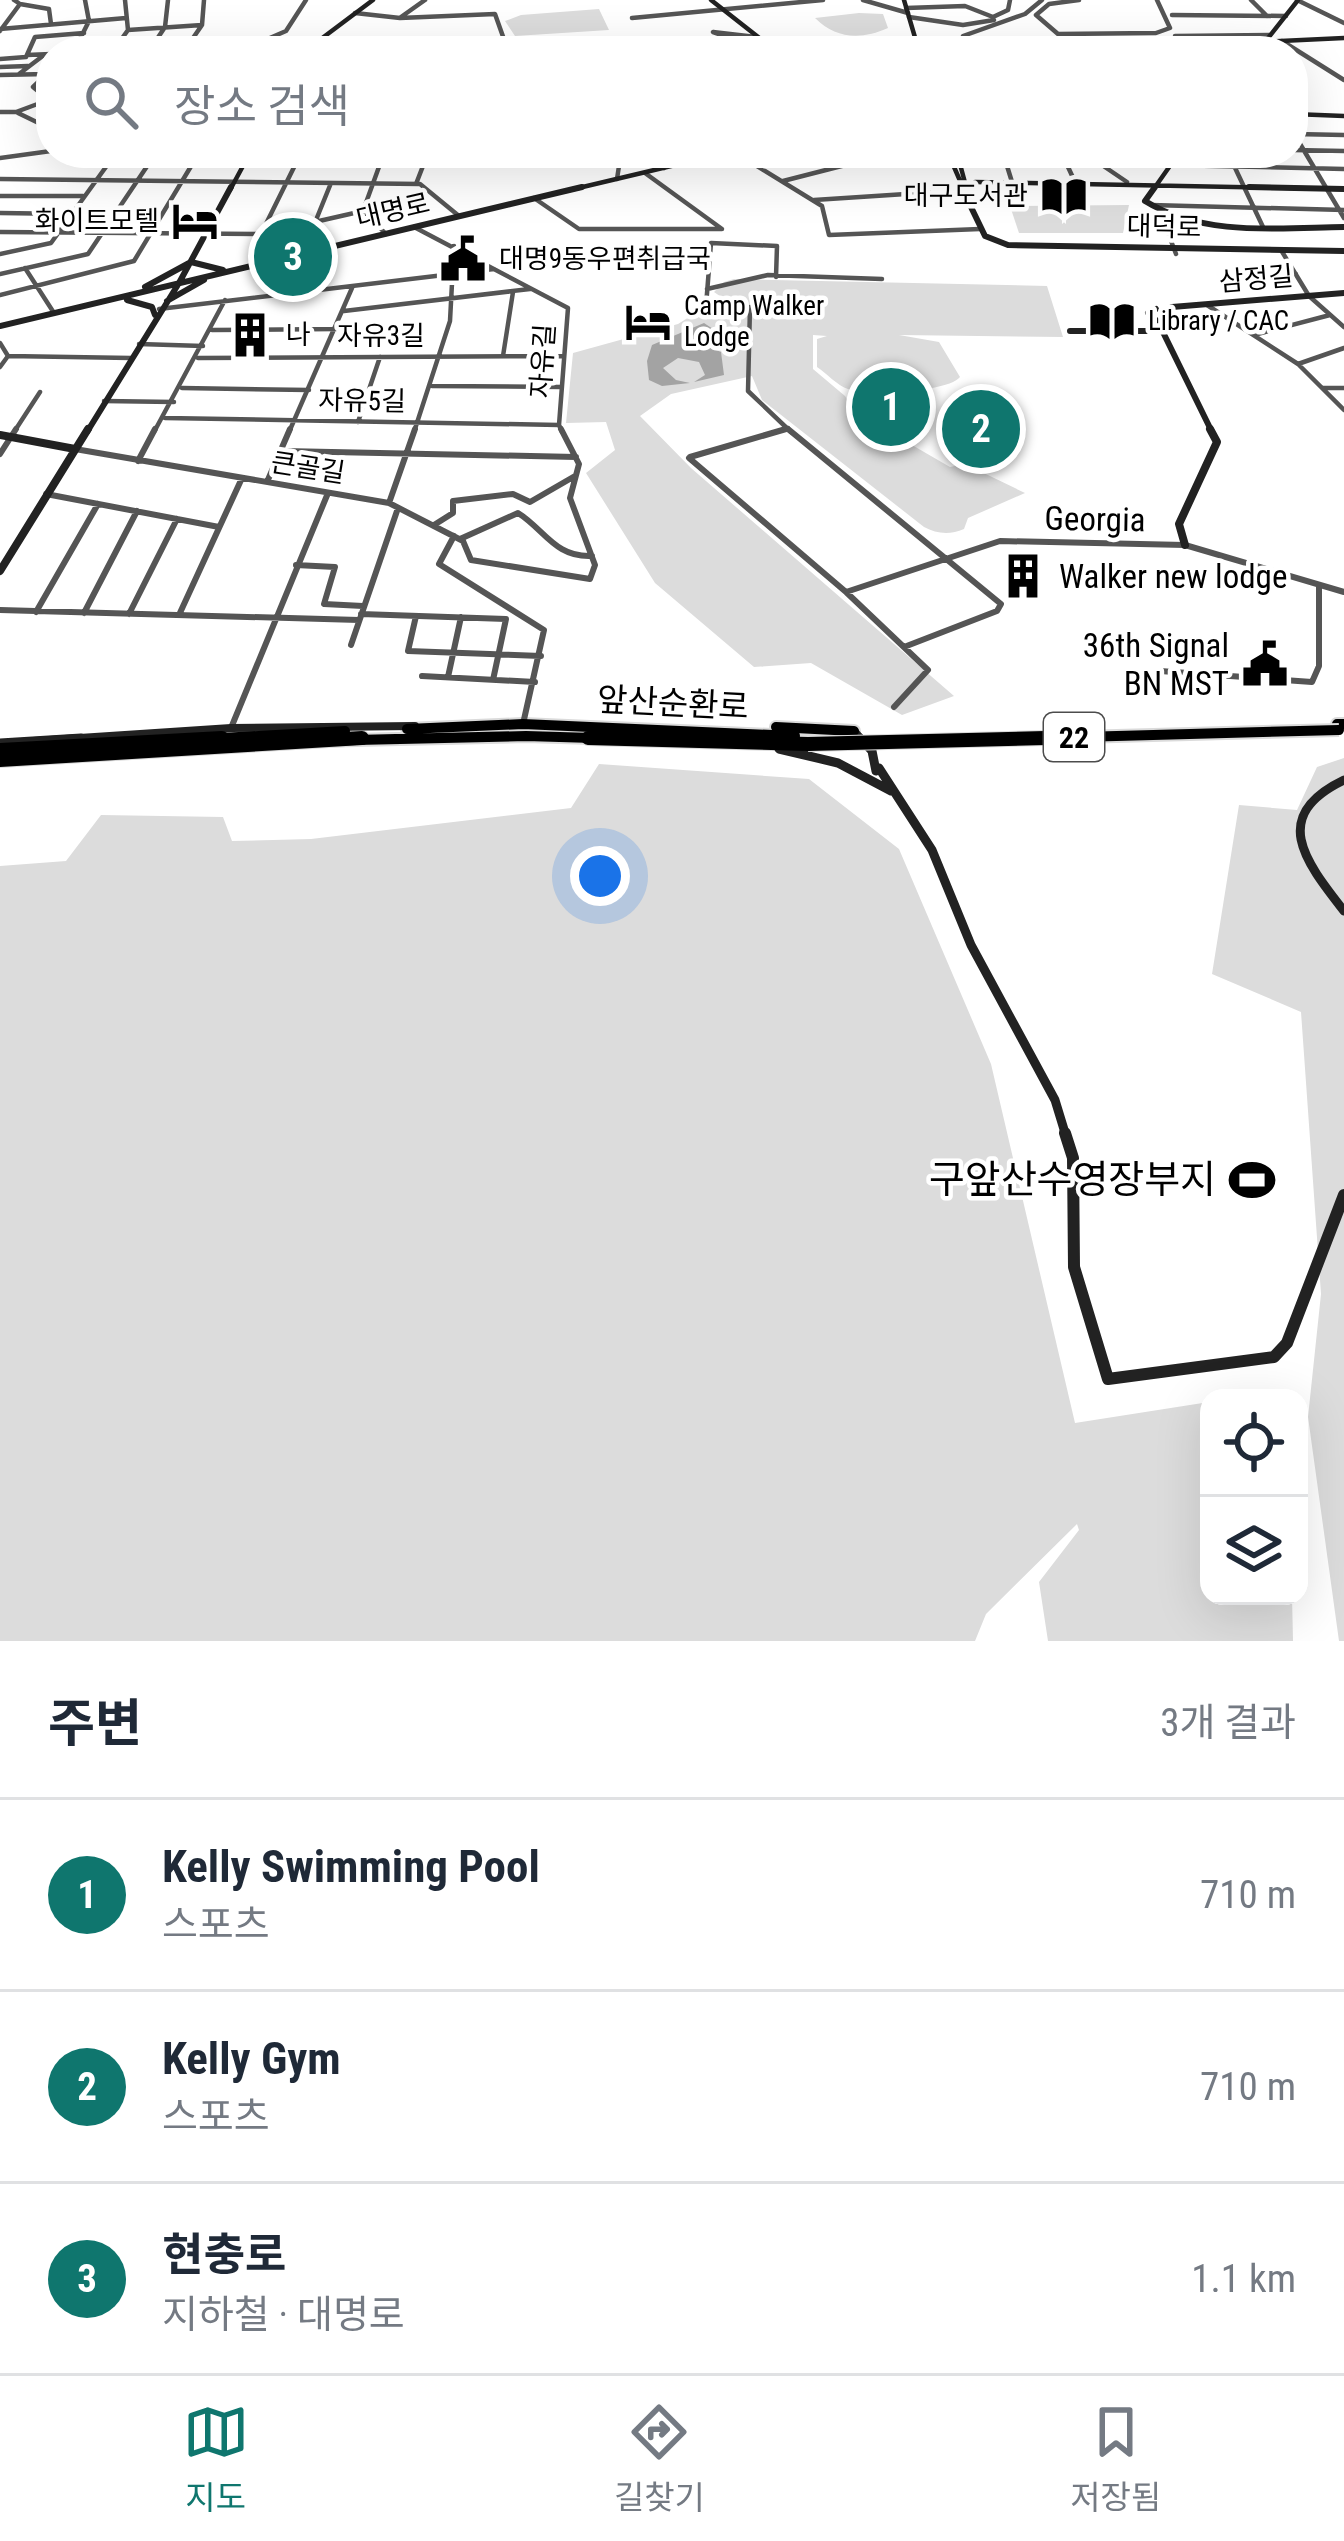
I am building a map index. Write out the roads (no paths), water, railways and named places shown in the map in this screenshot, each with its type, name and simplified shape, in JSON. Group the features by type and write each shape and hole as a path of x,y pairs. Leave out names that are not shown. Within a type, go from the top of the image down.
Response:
{"highway":[{"name":"앞산순환로","path":"0,747 441,732 523,724 808,740"},
{"path":"619,727 854,731"},
{"name":"앞산순환로","path":"441,732 738,743 1341,727"},
{"name":"앞산순환로","path":"0,763 268,738"}],"main road":[{"path":"320,36 373,0"},
{"path":"711,0 755,36"},
{"path":"1270,35 1298,0"},
{"path":"1308,40 1344,38"},
{"path":"1308,115 1344,116"},
{"path":"0,571 179,283 242,168"},
{"name":"대명로","path":"0,326 661,168"},
{"path":"957,168 982,232"},
{"path":"1166,168 1145,201 1160,212 1263,227 1343,216"},
{"path":"974,182 1344,189"},
{"name":"대덕로","path":"982,232 999,244 1173,252 1344,250"},
{"path":"116,298 191,262 234,270"},
{"path":"116,298 159,309 214,275"},
{"name":"삼정길","path":"1172,307 1344,293"},
{"path":"1156,309 1148,313 1217,442 1179,524 1185,545"},
{"path":"1070,331 1162,332"},
{"name":"큰골길","path":"0,434 75,449"},
{"path":"0,544 17,544"},
{"path":"0,747 231,728 373,723 441,732"},
{"path":"854,731 932,850 971,945 1055,1100 1072,1158 1074,1267 1108,1379 1274,1357 1287,1343 1344,1195"},
{"path":"0,763 441,732"},
{"path":"738,743 809,753 861,772 893,793"},
{"path":"861,772 879,767"},
{"path":"1344,780 1314,793 1299,817 1297,833 1313,869 1344,910"}],"street":[{"path":"14,0 49,9 51,24"},
{"path":"82,36 89,21 85,0"},
{"path":"124,36 128,30 125,0"},
{"path":"159,36 165,27 168,0"},
{"path":"194,36 202,25 204,0"},
{"path":"274,36 286,31 306,0"},
{"path":"400,18 425,0"},
{"path":"632,18 823,0"},
{"path":"862,0 963,25 1025,14 1042,0"},
{"path":"958,6 966,0"},
{"path":"963,36 1005,12 1010,0"},
{"path":"1079,2 1049,4 1036,15 1058,34 1156,33 1170,28 1157,0"},
{"path":"1251,0 1268,16"},
{"path":"1298,0 1344,23"},
{"path":"0,30 20,4"},
{"path":"907,9 958,6 1005,12"},
{"path":"972,8 994,20"},
{"path":"355,13 400,18 495,14 503,36"},
{"path":"1172,16 1286,16"},
{"path":"1198,16 1214,35"},
{"path":"0,30 126,18"},
{"path":"128,30 202,25"},
{"path":"725,36 713,32 747,36"},
{"path":"55,36 84,33"},
{"path":"1174,36 1270,35"},
{"path":"27,56 36,38"},
{"path":"0,63 36,55"},
{"path":"1308,57 1344,80"},
{"path":"18,75 36,62"},
{"path":"0,63 29,66"},
{"path":"0,75 36,73"},
{"path":"0,112 36,104"},
{"path":"16,112 36,122"},
{"path":"1308,134 1344,135"},
{"path":"1308,150 1344,152"},
{"path":"0,158 36,154"},
{"path":"1308,155 1343,216"},
{"path":"0,180 18,157"},
{"path":"2,253 51,243 105,168"},
{"path":"0,274 88,254 146,168"},
{"path":"0,295 134,261 190,168"},
{"path":"262,234 294,168"},
{"path":"364,211 379,168"},
{"path":"416,184 422,168"},
{"path":"617,178 619,168"},
{"path":"760,168 822,206 829,235 982,232"},
{"path":"782,181 838,168"},
{"path":"1008,168 1012,182"},
{"path":"1068,168 1075,182"},
{"path":"1106,168 1127,182"},
{"path":"1234,168 1263,227"},
{"path":"1308,168 1344,169"},
{"path":"535,198 579,230 722,229 722,224 645,173"},
{"path":"0,180 416,184 459,217"},
{"path":"316,222 331,183"},
{"path":"812,200 952,191"},
{"path":"0,196 85,196"},
{"path":"1150,205 1253,207 1343,216"},
{"path":"0,232 262,234 364,211"},
{"path":"364,211 386,234"},
{"path":"1160,212 1173,252"},
{"path":"0,213 72,214"},
{"name":"자유길","path":"414,227 568,308 559,425 576,457"},
{"path":"706,306 712,244 777,246 776,277"},
{"path":"389,503 441,357 452,299 454,246"},
{"path":"1282,250 1309,296 1344,327"},
{"path":"25,268 54,313"},
{"path":"159,309 496,269"},
{"path":"1234,274 1296,274"},
{"path":"706,289 731,279 882,279"},
{"path":"267,482 352,288"},
{"path":"344,311 532,289"},
{"path":"503,356 513,292"},
{"path":"138,461 182,388 225,300"},
{"path":"1207,304 1298,364 1344,410"},
{"path":"750,307 748,391 1001,604 997,611 904,647"},
{"path":"1252,336 1330,316"},
{"path":"212,330 337,329"},
{"path":"139,344 204,346"},
{"path":"1,346 8,356"},
{"path":"1298,364 1344,348"},
{"path":"8,356 130,358"},
{"path":"0,367 8,356"},
{"name":"자유3길","path":"198,358 564,356"},
{"path":"358,422 380,357"},
{"path":"432,386 562,387"},
{"path":"182,388 309,390"},
{"path":"1322,388 1344,388"},
{"path":"0,454 40,392"},
{"path":"104,400 174,402"},
{"name":"자유5길","path":"165,418 559,425"},
{"path":"788,428 688,458 846,592 928,670 893,707"},
{"name":"큰골길","path":"75,449 389,503 456,538 471,560 590,579 596,565 592,556"},
{"path":"284,451 576,457 575,476 570,497 592,556 577,557 562,546 544,542 531,521 513,508 575,476"},
{"path":"179,615 242,478"},
{"path":"231,728 328,493"},
{"path":"46,494 219,527"},
{"path":"433,526 453,513 453,501 514,494 526,500"},
{"path":"36,612 98,504"},
{"path":"352,645 398,508"},
{"path":"83,613 137,511"},
{"path":"518,513 456,538 439,564 544,630 523,724"},
{"path":"129,614 177,519"},
{"name":"Georgia","path":"846,592 1000,541 1185,545 1344,592"},
{"path":"296,565 335,567 324,604 361,614"},
{"path":"1160,671 1312,682 1319,665 1319,587"},
{"path":"0,610 506,620 493,680"},
{"path":"416,616 408,651 541,656"},
{"path":"448,677 461,617"},
{"path":"422,676 535,682"}],"place":[{"name":"대구도서관","path":"1064,196"},
{"name":"화이트모텔","path":"195,221"},
{"name":"현충로","path":"293,257"},
{"name":"대명9동우편취급국","path":"463,259"},
{"name":"Library / CAC","path":"1112,321"},
{"name":"Camp Walker Lodge","path":"648,322"},
{"name":"나","path":"250,335"},
{"name":"Kelly Swimming Pool","path":"891,407"},
{"name":"Kelly Gym","path":"981,429"},
{"name":"Walker new lodge","path":"1023,576"},
{"name":"36th Signal BN MST","path":"1265,664"},
{"name":"구앞산수영장부지","path":"1252,1180"}]}
